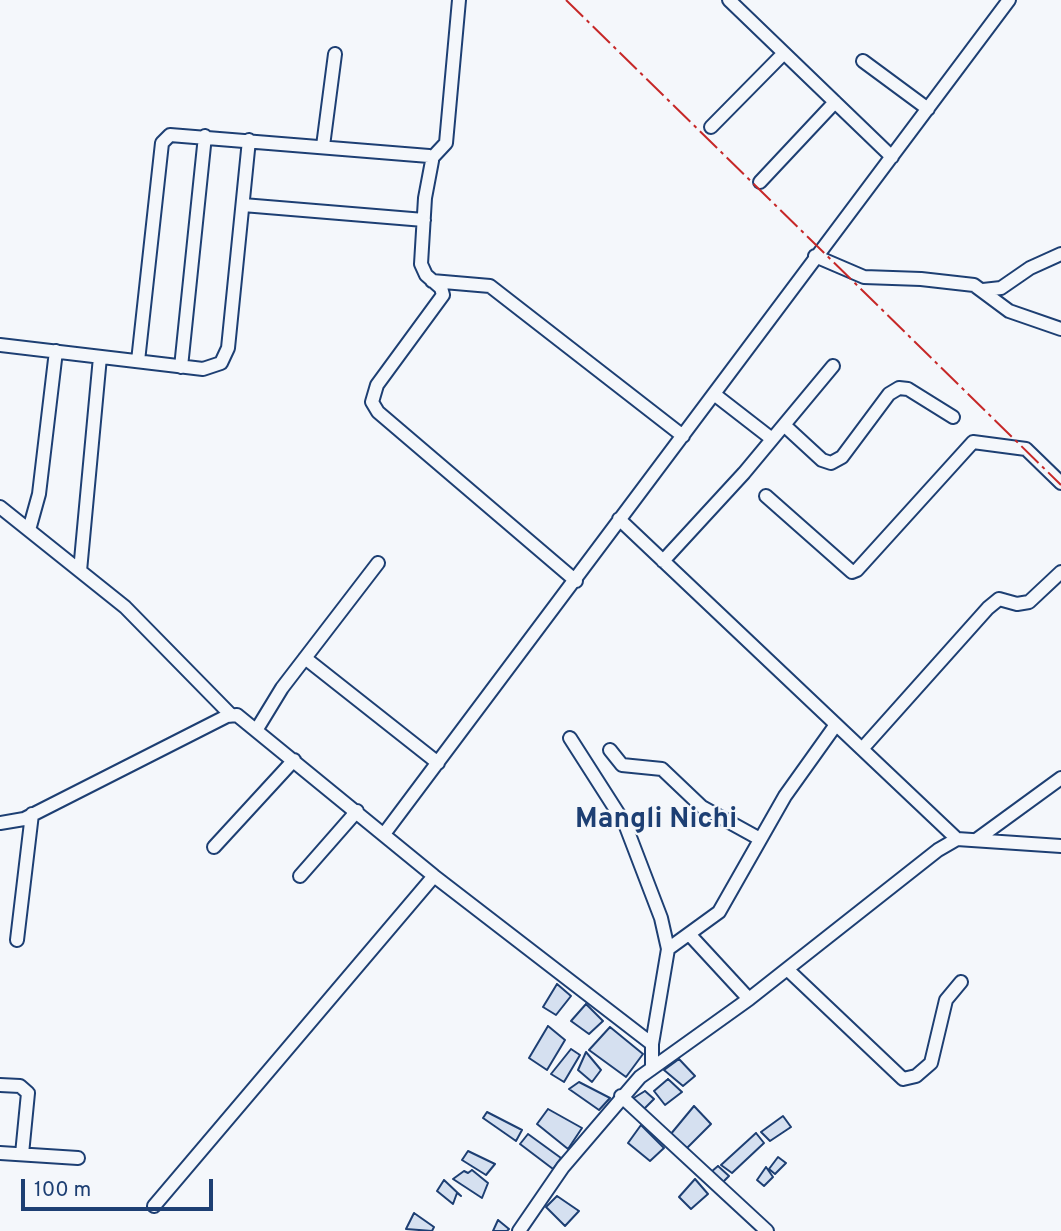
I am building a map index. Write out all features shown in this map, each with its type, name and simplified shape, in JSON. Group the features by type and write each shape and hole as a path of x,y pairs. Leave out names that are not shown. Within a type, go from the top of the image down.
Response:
{"street":[{"path":"459,0 446,143 432,158 421,264 432,281 443,290 442,300 377,385 373,393 374,407 576,581"},
{"path":"729,0 892,157"},
{"path":"384,834 1009,0"},
{"path":"711,127 784,53"},
{"path":"323,146 335,54"},
{"path":"863,61 928,109"},
{"path":"760,182 835,102"},
{"path":"138,362 162,143 170,135 425,154 432,158"},
{"path":"181,366 205,136"},
{"path":"0,345 138,362 214,367 226,356 250,140"},
{"path":"243,205 424,220"},
{"path":"815,256 864,278 956,282 983,290 1001,288 1030,268 1061,254"},
{"path":"432,281 490,286 683,436"},
{"path":"983,290 1009,312 1061,329"},
{"path":"29,530 39,495 56,351"},
{"path":"80,571 100,357"},
{"path":"663,561 833,366"},
{"path":"784,425 822,460 831,463 842,457 889,394 898,388 908,389 953,417"},
{"path":"714,394 772,439"},
{"path":"766,496 852,572 858,570 973,442 1026,449 1061,483"},
{"path":"0,507 125,607 232,715 245,719 434,876 652,1044"},
{"path":"619,519 957,839"},
{"path":"257,729 276,696 379,563"},
{"path":"862,749 988,608 999,599 1017,604 1029,602 1061,572"},
{"path":"305,657 438,763"},
{"path":"0,823 18,821 232,715"},
{"path":"667,949 719,912 793,783 835,726"},
{"path":"570,738 625,824 661,918 667,949 652,1044 652,1067"},
{"path":"610,750 622,765 662,769 702,807 760,839"},
{"path":"214,847 294,760"},
{"path":"975,840 1061,778"},
{"path":"300,876 357,811"},
{"path":"17,940 32,814"},
{"path":"519,1231 563,1167 621,1096 652,1067 749,999 938,850 957,839 1061,846"},
{"path":"154,1206 434,876"},
{"path":"689,934 749,999"},
{"path":"788,969 903,1079 916,1076 931,1063 946,1000 961,982"},
{"path":"0,1085 20,1086 28,1093 22,1154"},
{"path":"621,1096 768,1231"},
{"path":"0,1153 78,1158"}],"building":[{"path":"557,984 571,996 556,1015 543,1007"},
{"path":"586,1004 603,1021 589,1034 571,1021"},
{"path":"548,1026 565,1040 547,1070 529,1058"},
{"path":"610,1027 643,1054 626,1077 589,1050"},
{"path":"571,1049 580,1055 564,1082 551,1074"},
{"path":"586,1052 601,1070 592,1082 578,1070"},
{"path":"679,1059 695,1076 683,1086 664,1070"},
{"path":"668,1079 682,1092 665,1105 654,1091"},
{"path":"579,1082 610,1098 599,1110 569,1089"},
{"path":"645,1091 654,1099 644,1109 632,1099"},
{"path":"694,1106 711,1124 687,1148 670,1135"},
{"path":"548,1109 582,1128 568,1149 537,1124"},
{"path":"487,1112 522,1130 516,1141 483,1118"},
{"path":"783,1116 791,1127 770,1141 761,1132"},
{"path":"641,1125 664,1148 650,1161 628,1143"},
{"path":"756,1133 764,1143 732,1173 721,1165"},
{"path":"528,1134 561,1158 553,1169 520,1144"},
{"path":"468,1151 495,1164 486,1175 462,1160"},
{"path":"778,1157 786,1163 775,1174 769,1169"},
{"path":"718,1166 729,1176 722,1183 711,1172"},
{"path":"766,1167 773,1177 764,1186 757,1180"},
{"path":"472,1170 488,1183 482,1198 453,1179 464,1171 468,1173"},
{"path":"695,1179 708,1194 691,1209 679,1197"},
{"path":"444,1180 461,1196 457,1193 453,1204 437,1191"},
{"path":"557,1196 579,1211 565,1226 546,1207"},
{"path":"414,1213 434,1227 432,1231 406,1229"},
{"path":"498,1220 509,1229 507,1231 493,1231"}],"power":[{"path":"566,0 1061,485"}],"district":[{"name":"Mangli Nichi","path":"656,821"}]}
